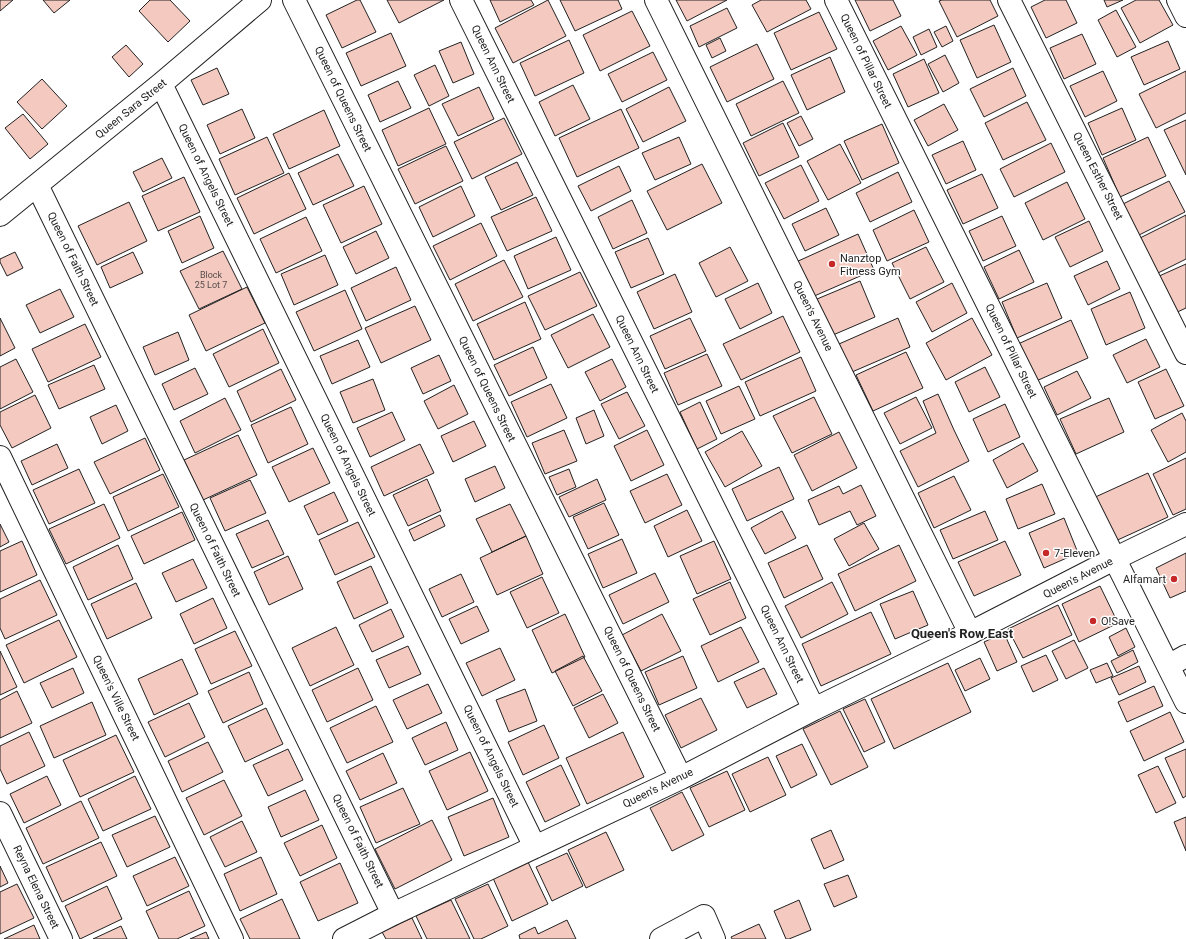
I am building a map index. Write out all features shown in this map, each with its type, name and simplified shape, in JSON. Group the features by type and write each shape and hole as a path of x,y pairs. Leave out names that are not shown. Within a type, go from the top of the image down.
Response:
{"street":[{"name":"Queen Sara Street","path":"0,215 161,84 260,0"},
{"name":"Queen of Queens Street","path":"294,0 681,778"},
{"name":"Queen Ann Street","path":"461,0 814,709"},
{"name":"Queen's Avenue","path":"656,0 970,633"},
{"name":"Queen of Pillar Street","path":"836,0 1114,559 1177,661 1186,702"},
{"name":"Queen Esther Street","path":"1009,0 1186,353"},
{"path":"1178,0 1186,16"},
{"name":"Queen of Angels Street","path":"161,84 535,847"},
{"name":"Queen of Faith Street","path":"37,186 393,914"},
{"name":"Queen's Ville Street","path":"0,457 232,939"},
{"name":"Queen's Avenue","path":"344,939 393,914 681,778 814,709 970,633 1186,524"},
{"name":"Reyna Elena Street","path":"0,813 61,939"},
{"path":"661,939 704,916 714,939"}],"building":[{"path":"0,0 13,0 0,11"},
{"path":"43,0 70,0 54,13"},
{"path":"150,0 170,0 190,21 168,42 139,11"},
{"path":"357,0 360,0 376,32 342,48 326,15"},
{"path":"387,0 444,0 399,23"},
{"path":"490,0 531,0 534,5 500,22"},
{"path":"548,0 566,36 513,63 495,28"},
{"path":"560,0 618,0 622,9 575,31"},
{"path":"676,0 727,0 687,21"},
{"path":"761,0 806,0 811,9 767,32 752,5"},
{"path":"855,0 893,0 901,16 870,31"},
{"path":"990,0 998,16 957,37 939,1"},
{"path":"1045,0 1066,0 1077,23 1046,38 1031,7"},
{"path":"1104,0 1123,0 1107,7"},
{"path":"1136,0 1159,0 1173,25 1140,43 1121,8"},
{"path":"727,8 737,28 699,47 690,26"},
{"path":"1116,10 1136,47 1117,57 1098,20"},
{"path":"632,11 650,46 600,71 583,35"},
{"path":"819,12 837,49 791,70 774,33"},
{"path":"994,25 1011,62 977,78 960,40"},
{"path":"901,26 917,55 888,70 873,41"},
{"path":"946,26 953,41 942,47 934,32"},
{"path":"929,29 937,47 921,55 913,37"},
{"path":"391,33 406,66 361,86 346,53"},
{"path":"1082,34 1096,64 1064,79 1050,48"},
{"path":"720,38 726,51 712,58 706,45"},
{"path":"569,40 584,73 535,96 520,63"},
{"path":"1168,41 1180,69 1144,85 1131,57"},
{"path":"461,42 474,74 453,83 439,51"},
{"path":"757,44 774,79 727,102 710,67"},
{"path":"126,45 143,64 129,77 112,57"},
{"path":"653,52 667,80 622,102 608,74"},
{"path":"945,55 959,83 943,92 928,64"},
{"path":"830,57 845,92 807,110 791,75"},
{"path":"924,59 939,93 908,107 893,74"},
{"path":"435,65 449,96 429,106 414,75"},
{"path":"217,68 229,94 203,105 191,80"},
{"path":"1013,68 1026,96 984,117 970,89"},
{"path":"1103,71 1117,101 1085,117 1070,86"},
{"path":"1186,71 1186,113 1156,128 1139,94"},
{"path":"42,79 67,106 42,129 17,102"},
{"path":"398,81 411,108 380,122 368,95"},
{"path":"783,81 799,113 751,136 736,104"},
{"path":"573,85 590,119 555,136 539,102"},
{"path":"479,87 494,119 458,136 442,104"},
{"path":"669,87 686,121 643,142 626,109"},
{"path":"1027,102 1046,140 1003,160 985,123"},
{"path":"944,104 958,130 928,146 914,120"},
{"path":"429,108 446,144 398,166 382,130"},
{"path":"1122,108 1136,140 1102,155 1088,123"},
{"path":"242,109 255,138 220,154 207,125"},
{"path":"621,109 639,148 577,177 559,138"},
{"path":"324,110 340,146 289,169 273,134"},
{"path":"23,114 48,144 30,159 5,128"},
{"path":"801,116 813,139 799,146 787,123"},
{"path":"504,118 522,154 472,179 454,142"},
{"path":"1186,120 1186,175 1164,130"},
{"path":"783,123 799,157 759,176 743,143"},
{"path":"882,124 899,163 862,180 844,141"},
{"path":"267,137 284,173 235,195 219,159"},
{"path":"679,137 691,164 655,180 642,153"},
{"path":"1148,137 1166,176 1120,197 1103,158"},
{"path":"963,141 976,170 946,184 932,155"},
{"path":"1051,143 1065,172 1014,197 1000,169"},
{"path":"840,144 861,183 828,200 807,161"},
{"path":"446,146 463,181 415,204 398,169"},
{"path":"338,154 354,186 313,205 298,173"},
{"path":"162,158 172,178 143,192 133,172"},
{"path":"517,162 533,195 501,210 485,177"},
{"path":"702,164 722,203 667,230 647,191"},
{"path":"801,165 819,201 784,219 765,183"},
{"path":"619,166 631,191 591,211 578,186"},
{"path":"898,172 912,202 870,222 856,193"},
{"path":"289,173 306,209 254,234 237,198"},
{"path":"982,174 998,208 963,224 947,190"},
{"path":"184,177 200,212 158,231 142,196"},
{"path":"1169,181 1185,212 1139,235 1123,204"},
{"path":"1067,182 1085,219 1043,240 1025,203"},
{"path":"364,186 382,224 341,243 323,205"},
{"path":"461,186 475,216 433,237 419,207"},
{"path":"536,197 552,231 507,251 491,217"},
{"path":"632,200 647,233 613,249 598,217"},
{"path":"129,202 147,241 97,265 78,226"},
{"path":"826,208 839,235 805,251 792,224"},
{"path":"914,210 929,242 887,261 873,230"},
{"path":"1186,215 1186,259 1158,273 1140,238"},
{"path":"200,216 214,248 182,263 168,231"},
{"path":"1002,216 1016,246 983,261 969,231"},
{"path":"306,217 322,251 276,273 260,239"},
{"path":"1089,221 1103,251 1070,267 1055,237"},
{"path":"481,223 497,256 450,280 433,246"},
{"path":"376,231 389,258 356,274 343,247"},
{"path":"858,234 874,270 812,297 796,262"},
{"path":"556,237 571,270 528,289 514,256"},
{"path":"648,238 664,274 631,288 615,252"},
{"path":"730,247 748,281 716,297 699,263"},
{"path":"926,247 944,282 910,299 892,263"},
{"path":"1019,250 1034,282 999,299 984,267"},
{"path":"223,251 242,289 199,309 180,271"},
{"path":"15,252 23,268 7,276 0,259"},
{"path":"133,252 143,273 110,288 101,267"},
{"path":"325,255 338,285 294,305 281,274"},
{"path":"504,260 523,297 473,321 455,284"},
{"path":"1107,261 1120,289 1088,305 1074,276"},
{"path":"1186,264 1186,308 1173,314 1157,277"},
{"path":"396,267 411,300 366,321 351,288"},
{"path":"580,272 597,306 545,330 528,296"},
{"path":"675,274 692,312 654,329 637,292"},
{"path":"860,281 875,317 833,335 817,299"},
{"path":"758,283 772,313 740,329 725,299"},
{"path":"952,283 967,313 932,332 916,302"},
{"path":"1047,283 1062,318 1017,338 1002,302"},
{"path":"247,287 265,323 206,351 189,315"},
{"path":"60,289 74,317 40,333 26,305"},
{"path":"345,290 362,329 314,351 296,312"},
{"path":"1130,292 1145,328 1106,345 1091,309"},
{"path":"525,302 541,339 494,360 477,324"},
{"path":"415,306 431,340 381,363 365,328"},
{"path":"593,314 610,347 568,368 551,335"},
{"path":"783,316 800,352 741,380 723,344"},
{"path":"0,318 15,348 0,356"},
{"path":"690,318 706,351 665,369 650,336"},
{"path":"898,318 910,347 852,372 839,344"},
{"path":"972,318 992,355 946,380 926,343"},
{"path":"1071,320 1088,358 1034,382 1018,344"},
{"path":"85,324 101,357 48,382 32,349"},
{"path":"263,329 279,363 229,387 213,354"},
{"path":"178,332 189,360 155,375 143,347"},
{"path":"1146,339 1160,367 1127,383 1113,355"},
{"path":"358,340 370,367 332,384 320,356"},
{"path":"533,347 547,378 509,396 494,365"},
{"path":"906,352 923,388 873,411 856,375"},
{"path":"707,354 722,386 678,405 664,373"},
{"path":"439,355 451,381 423,394 411,368"},
{"path":"801,357 816,391 760,416 745,382"},
{"path":"16,359 33,392 0,409 0,367"},
{"path":"612,359 626,387 600,401 585,372"},
{"path":"94,365 105,389 59,409 48,385"},
{"path":"985,367 1000,397 969,412 955,382"},
{"path":"195,368 208,394 174,410 162,384"},
{"path":"281,369 296,400 251,422 237,391"},
{"path":"1166,369 1184,406 1155,419 1138,382"},
{"path":"1077,371 1091,398 1057,415 1044,387"},
{"path":"373,379 385,410 353,423 340,392"},
{"path":"551,384 567,418 527,437 511,402"},
{"path":"454,385 468,414 438,429 424,401"},
{"path":"739,386 755,419 721,434 706,401"},
{"path":"627,392 645,426 619,439 601,404"},
{"path":"938,394 969,461 918,487 900,451 936,433 923,401"},
{"path":"35,395 51,428 12,448 0,425 0,412"},
{"path":"814,397 832,434 792,453 773,416"},
{"path":"916,397 932,428 900,444 884,413"},
{"path":"225,398 241,430 195,453 180,421"},
{"path":"1109,398 1124,432 1076,454 1060,419"},
{"path":"700,402 717,439 697,449 680,412"},
{"path":"1005,404 1020,437 988,452 973,419"},
{"path":"116,405 128,431 102,444 90,417"},
{"path":"291,407 308,444 268,463 251,425"},
{"path":"594,410 604,436 586,444 576,418"},
{"path":"392,412 405,440 370,457 357,428"},
{"path":"1182,413 1186,421 1186,452 1168,462 1151,430"},
{"path":"474,421 486,446 453,462 441,436"},
{"path":"564,430 577,461 545,474 532,443"},
{"path":"647,430 664,465 631,481 614,446"},
{"path":"742,431 762,466 725,487 705,452"},
{"path":"839,432 857,468 812,491 794,455"},
{"path":"238,435 257,475 203,500 184,460"},
{"path":"145,438 160,470 110,494 94,462"},
{"path":"1023,443 1038,471 1007,488 993,460"},
{"path":"57,444 68,468 32,485 21,461"},
{"path":"420,444 434,473 384,496 371,467"},
{"path":"313,448 330,483 289,502 272,467"},
{"path":"1186,458 1186,509 1173,515 1153,474"},
{"path":"495,466 505,488 475,502 465,479"},
{"path":"779,467 794,499 747,521 732,489"},
{"path":"79,469 95,503 49,524 33,490"},
{"path":"569,469 576,487 557,495 549,477"},
{"path":"1148,473 1168,517 1111,543 1091,499"},
{"path":"163,474 179,507 128,531 113,497"},
{"path":"667,474 682,505 645,523 630,491"},
{"path":"954,476 971,510 934,528 918,493"},
{"path":"427,479 441,511 408,526 393,495"},
{"path":"597,479 606,500 569,517 559,497"},
{"path":"250,480 266,513 225,531 210,498"},
{"path":"1042,484 1055,514 1018,529 1006,499"},
{"path":"861,485 876,516 857,525 850,511 819,525 808,500 839,486 843,494"},
{"path":"334,492 348,521 318,535 304,506"},
{"path":"604,503 619,535 588,549 573,517"},
{"path":"104,504 120,538 66,564 49,529"},
{"path":"510,504 526,536 492,552 476,519"},
{"path":"687,510 702,541 668,557 654,526"},
{"path":"782,511 796,538 765,554 751,528"},
{"path":"985,511 998,540 953,559 940,530"},
{"path":"182,512 195,540 144,564 131,536"},
{"path":"440,515 445,526 414,541 409,530"},
{"path":"1064,518 1078,553 1044,568 1029,533"},
{"path":"268,520 284,554 252,568 236,534"},
{"path":"358,522 375,557 335,575 319,540"},
{"path":"864,523 879,549 849,566 834,539"},
{"path":"0,524 9,542 0,547"},
{"path":"526,536 543,574 497,595 480,558"},
{"path":"622,539 637,573 603,588 588,554"},
{"path":"22,541 37,575 0,592 0,551"},
{"path":"714,541 731,579 697,594 680,556"},
{"path":"1005,541 1021,575 974,596 958,562"},
{"path":"118,545 133,579 88,600 73,567"},
{"path":"807,545 823,579 784,598 768,563"},
{"path":"899,545 916,581 855,611 838,574"},
{"name":"Alfamart","path":"1186,553 1186,591 1170,598 1156,568"},
{"path":"288,556 303,589 269,605 254,572"},
{"path":"193,559 207,588 176,602 162,573"},
{"path":"371,566 388,603 354,619 337,582"},
{"path":"655,573 669,602 623,624 609,595"},
{"path":"461,574 474,602 442,617 429,589"},
{"path":"542,577 559,613 527,628 510,592"},
{"path":"40,580 57,615 5,639 0,628 0,599"},
{"path":"730,582 746,618 710,635 693,599"},
{"path":"832,582 848,614 801,638 785,606"},
{"path":"136,583 152,618 107,639 91,604"},
{"path":"1100,586 1118,623 1079,642 1062,604"},
{"path":"913,591 928,625 895,639 880,604"},
{"path":"213,598 227,628 194,644 180,614"},
{"path":"1058,605 1072,635 1023,658 1008,629"},
{"path":"477,606 489,631 461,644 449,619"},
{"path":"391,609 404,637 372,652 359,625"},
{"path":"871,612 891,654 821,686 802,644"},
{"path":"565,614 585,657 552,673 532,630"},
{"path":"662,614 681,651 641,671 622,635"},
{"path":"59,620 77,657 24,683 6,645"},
{"path":"336,627 354,665 310,686 292,648"},
{"path":"741,627 759,662 718,682 701,646"},
{"path":"1126,628 1135,647 1118,656 1109,637"},
{"path":"235,631 252,666 211,684 195,649"},
{"path":"1004,633 1017,662 997,671 984,642"},
{"path":"1074,640 1088,668 1066,679 1052,651"},
{"path":"408,646 421,674 389,688 376,660"},
{"path":"500,648 515,680 482,696 466,663"},
{"path":"1133,650 1138,662 1117,673 1111,661"},
{"path":"0,651 17,687 0,695"},
{"path":"1046,655 1058,680 1033,692 1021,666"},
{"path":"583,656 602,691 573,706 555,671"},
{"path":"683,656 697,688 659,705 645,672"},
{"path":"980,658 990,679 965,691 955,670"},
{"path":"182,659 198,694 154,715 138,679"},
{"path":"948,663 971,712 894,749 871,699"},
{"path":"1107,663 1113,676 1096,683 1090,670"},
{"path":"1139,666 1146,682 1119,695 1111,678"},
{"path":"73,668 84,693 52,708 40,683"},
{"path":"358,668 373,700 327,722 312,690"},
{"path":"764,668 777,694 747,708 734,682"},
{"path":"249,672 263,704 223,723 208,691"},
{"path":"428,684 442,713 407,729 393,700"},
{"path":"1154,686 1163,706 1127,722 1118,702"},
{"path":"525,689 537,721 509,732 496,700"},
{"path":"17,691 32,723 0,738 0,700"},
{"path":"603,694 618,723 589,738 574,708"},
{"path":"701,698 717,730 681,748 665,715"},
{"path":"865,699 885,742 864,752 843,709"},
{"path":"92,702 106,735 54,758 40,726"},
{"path":"189,703 205,737 165,757 148,722"},
{"path":"376,706 393,742 347,763 330,728"},
{"path":"266,708 283,744 245,762 228,726"},
{"path":"840,711 868,767 831,785 803,729"},
{"path":"1170,712 1184,742 1144,761 1130,731"},
{"path":"446,722 458,750 425,765 412,738"},
{"path":"544,725 559,758 523,775 508,742"},
{"path":"29,732 45,766 7,784 0,769 0,746"},
{"path":"623,732 644,777 587,804 566,758"},
{"path":"116,735 134,772 80,797 63,760"},
{"path":"208,742 223,772 182,792 168,761"},
{"path":"802,744 817,775 791,788 776,756"},
{"path":"288,749 303,780 268,796 253,765"},
{"path":"1186,749 1186,796 1183,798 1165,758"},
{"path":"470,752 488,791 447,810 429,771"},
{"path":"383,753 397,783 360,800 346,771"},
{"path":"768,757 786,795 750,812 732,774"},
{"path":"561,765 580,805 545,822 526,782"},
{"path":"1158,766 1176,803 1156,813 1138,775"},
{"path":"727,771 745,810 709,827 690,788"},
{"path":"47,776 61,805 24,823 10,794"},
{"path":"135,776 151,809 103,831 88,799"},
{"path":"224,780 242,816 204,835 186,798"},
{"path":"403,788 420,824 376,843 360,807"},
{"path":"305,790 319,820 281,837 268,807"},
{"path":"682,792 704,835 672,851 650,808"},
{"path":"493,798 509,837 464,856 448,817"},
{"path":"81,801 99,838 43,864 26,828"},
{"path":"155,816 170,847 127,867 112,835"},
{"path":"1186,817 1186,851 1174,822"},
{"path":"432,820 452,860 395,889 375,849"},
{"path":"242,821 257,852 225,867 210,837"},
{"path":"322,825 337,858 300,876 284,843"},
{"path":"831,830 844,860 824,869 811,839"},
{"path":"606,832 624,870 586,888 568,850"},
{"path":"101,842 117,876 62,902 46,867"},
{"path":"567,853 583,886 552,901 536,867"},
{"path":"175,857 189,886 147,906 133,876"},
{"path":"261,857 277,894 240,911 224,874"},
{"path":"528,862 548,904 512,921 493,878"},
{"path":"340,863 358,903 318,921 300,882"},
{"path":"0,866 8,883 0,887"},
{"path":"848,875 857,897 834,907 824,884"},
{"path":"17,884 34,918 0,934 0,892"},
{"path":"488,884 508,926 481,939 474,939 455,899"},
{"path":"107,886 122,919 80,939 65,906"},
{"path":"189,891 205,926 177,939 159,939 146,911"},
{"path":"282,899 300,939 250,939 240,919"},
{"path":"451,900 470,939 427,939 416,916"},
{"path":"799,900 811,930 786,939 774,911"},
{"path":"412,918 422,939 386,939 382,932"},
{"path":"567,920 576,939 520,939 519,935 535,927 538,934"},
{"path":"759,924 766,939 732,939 731,937"},
{"path":"34,925 40,939 4,939"},
{"path":"121,926 127,939 93,939"},
{"path":"206,932 209,939 190,939"}],"place":[{"name":"Nanztop Fitness Gym","path":"832,264"},
{"name":"7-Eleven","path":"1046,553"},
{"name":"Alfamart","path":"1174,579"},
{"name":"O!Save","path":"1093,621"}],"district":[{"name":"Queen's Row East","path":"962,633"}]}
